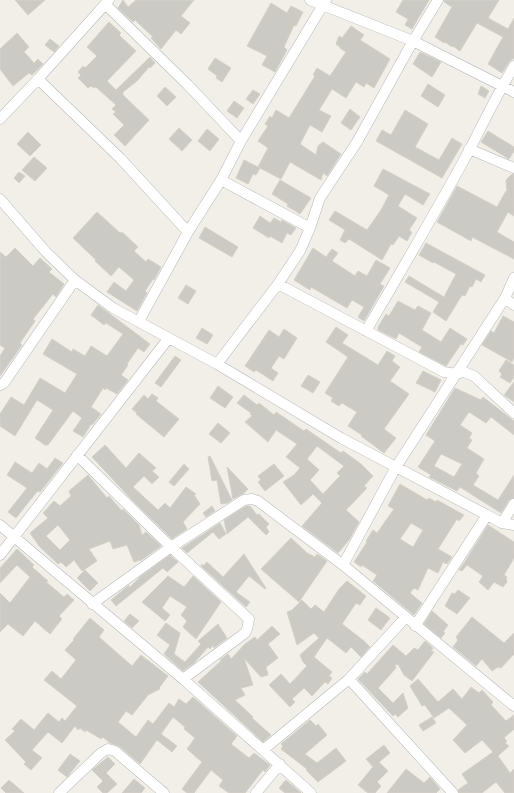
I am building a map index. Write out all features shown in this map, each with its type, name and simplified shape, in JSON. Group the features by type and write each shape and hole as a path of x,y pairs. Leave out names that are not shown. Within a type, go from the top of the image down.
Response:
{"street":[{"path":"310,0 324,3 413,41 514,92"},
{"path":"217,364 278,284 300,250 310,228 320,198 357,142 413,41 438,0"},
{"path":"0,119 107,2 241,141"},
{"path":"139,321 188,232 221,180 241,141 324,3"},
{"path":"366,331 470,149 502,86 514,66"},
{"path":"38,79 120,158 188,232"},
{"path":"470,149 514,168"},
{"path":"221,180 310,228"},
{"path":"0,199 46,252 75,280 113,308 139,321 168,339 217,364 341,438 487,515 502,522 514,525"},
{"path":"343,565 396,467 505,298 514,278"},
{"path":"0,385 4,383 75,280"},
{"path":"278,284 444,372 456,374 464,372 474,376 514,413"},
{"path":"505,298 514,305"},
{"path":"0,555 168,339"},
{"path":"77,455 171,547 249,619 247,629 244,632 183,679"},
{"path":"92,604 171,547 244,500 252,499 258,501 343,565 415,626 514,706"},
{"path":"502,522 514,504"},
{"path":"415,626 487,515"},
{"path":"0,525 92,604 183,679 311,793"},
{"path":"263,750 349,679 406,617"},
{"path":"349,679 453,793"},
{"path":"59,793 101,753 108,749 115,751 164,793"},
{"path":"256,793 280,764"}],"building":[{"path":"15,0 45,0 28,15"},
{"path":"123,0 128,7 136,0 194,0 181,16 190,23 181,34 176,30 161,49 151,38 153,37 135,20 133,22 118,8"},
{"path":"403,0 429,0 412,29 405,25 408,19 396,12"},
{"path":"444,0 499,0 488,18 508,29 514,18 514,58 509,62 502,73 488,64 503,37 477,23 460,51 435,37 452,7 444,2"},
{"path":"271,3 287,13 291,6 303,12 296,26 294,25 284,47 287,50 275,72 262,65 267,56 247,46"},
{"path":"109,22 121,33 119,35 136,51 107,81 116,90 150,57 155,63 150,68 149,67 137,81 123,92 123,95 149,120 125,146 114,135 124,125 113,114 116,112 112,109 116,105 96,87 94,88 91,86 88,88 78,78 81,75 78,72 83,66 85,68 97,56 87,47"},
{"path":"351,26 364,35 360,40 390,59 374,88 366,83 364,87 356,82 346,98 332,89 319,110 331,116 322,132 310,125 300,144 316,155 318,146 323,142 341,154 331,170 327,176 323,173 321,180 290,162 281,179 258,167 268,148 258,141 268,126 265,124 270,116 272,118 276,110 289,118 315,76 313,75 317,68 330,76 346,52 336,44 339,36 342,38"},
{"path":"17,33 29,47 24,52 34,63 38,59 43,64 32,75 29,73 13,86 0,69 0,49"},
{"path":"50,39 59,46 54,52 45,45"},
{"path":"420,52 441,62 432,77 413,64"},
{"path":"215,58 231,68 222,82 208,69"},
{"path":"428,84 445,95 438,107 421,96"},
{"path":"481,86 489,91 485,98 478,94"},
{"path":"165,87 176,97 167,106 157,96"},
{"path":"253,90 260,94 253,104 246,99"},
{"path":"234,101 244,108 237,118 227,111"},
{"path":"350,109 360,117 351,130 341,123"},
{"path":"405,110 428,124 415,147 439,160 452,138 462,144 442,178 376,141 382,130 391,135"},
{"path":"179,128 192,140 182,151 169,139"},
{"path":"207,129 219,139 210,151 198,141"},
{"path":"488,131 514,147 514,151 509,159 481,142"},
{"path":"28,132 41,145 30,156 17,144"},
{"path":"34,157 47,168 35,181 22,170"},
{"path":"244,160 260,168 256,175 253,174 248,184 236,178"},
{"path":"383,169 430,194 423,205 405,194 398,206 417,218 409,230 412,232 407,241 399,236 393,245 391,244 382,260 349,239 345,243 340,240 345,230 329,220 335,211 367,230 381,210 389,195 374,186"},
{"path":"19,172 25,176 19,183 14,178"},
{"path":"514,174 514,216 508,212 497,232 514,242 514,259 472,237 471,241 437,222 457,186 497,207 506,191 507,192 506,180"},
{"path":"280,180 311,198 300,214 272,194"},
{"path":"97,212 138,247 134,251 146,262 148,259 161,267 154,280 153,279 145,291 147,293 137,311 107,292 114,282 126,291 134,280 119,267 111,276 73,238"},
{"path":"260,216 270,223 274,218 281,222 282,220 296,228 291,235 287,233 282,243 270,236 269,238 253,228"},
{"path":"205,227 238,247 232,257 199,238"},
{"path":"426,243 485,275 481,282 476,279 472,287 470,286 465,296 462,295 446,321 433,312 439,302 405,282 409,276 444,297 456,274 419,255"},
{"path":"15,248 33,266 40,258 52,269 49,272 64,284 56,297 53,294 33,319 35,321 20,343 22,345 0,376 0,356 5,348 0,345 0,252 6,257"},
{"path":"313,248 326,257 332,249 338,253 332,261 355,276 358,271 367,276 376,260 390,268 380,284 384,286 364,321 358,317 364,307 352,300 347,308 311,287 310,290 294,280"},
{"path":"186,285 196,291 188,304 178,298"},
{"path":"398,301 415,310 418,306 431,313 422,330 441,342 450,328 467,339 463,345 461,344 446,366 419,352 422,347 399,333 396,339 378,330 378,327 386,314 389,316"},
{"path":"98,305 150,344 144,352 138,348 127,364 128,365 121,375 128,380 117,394 103,388 91,407 101,414 92,425 91,424 83,437 73,431 82,418 73,411 48,445 45,445 35,438 53,410 37,400 15,436 0,426 0,414 11,397 24,405 40,378 65,393 77,374 43,354 52,339 72,352 73,349 85,356 91,346 107,356 123,334 106,323 104,325 91,315"},
{"path":"503,316 514,322 514,358 512,362 482,345 491,331 494,333"},
{"path":"336,327 348,335 342,343 378,365 387,351 395,356 392,361 400,367 390,381 409,394 384,429 396,438 384,453 361,436 362,435 348,426 357,412 342,403 339,406 331,401 333,398 325,393 348,357 326,342"},
{"path":"202,328 213,335 207,344 196,338"},
{"path":"284,329 297,338 284,359 279,356 271,368 278,373 273,381 256,370 254,372 245,366 269,330 279,337"},
{"path":"175,356 181,360 161,387 155,383"},
{"path":"506,360 514,365 514,377 510,383 500,377 502,374 499,371"},
{"path":"423,371 441,380 435,392 416,383"},
{"path":"308,375 320,382 313,393 301,386"},
{"path":"514,382 514,402 504,395"},
{"path":"218,386 233,397 225,408 210,398"},
{"path":"455,388 481,400 483,397 514,421 514,435 491,417 486,423 469,412 460,425 472,433 469,438 472,440 467,448 484,459 476,473 479,476 473,485 498,500 514,475 514,498 509,500 501,513 460,487 457,491 429,477 431,475 418,467 435,441 426,435","holes":["441,454 462,464 454,477 434,466"]},
{"path":"152,394 158,398 156,401 179,419 164,437 132,409 144,395 148,399"},
{"path":"244,395 257,405 259,403 274,415 276,412 304,431 306,429 341,453 343,451 361,464 373,476 364,486 367,488 346,510 359,522 349,540 338,553 302,526 322,503 313,494 301,505 283,482 294,475 300,468 286,457 297,444 276,430 268,442 245,422 252,416 250,414 251,413 237,403","holes":["317,446 344,466 337,473 340,476 323,494 310,480 319,470 307,459"]},
{"path":"218,423 230,433 221,443 209,434"},
{"path":"105,445 126,468 139,453 156,468 152,471 159,477 152,484 144,476 133,487 158,510 165,503 170,508 186,487 196,494 194,495 200,504 183,522 187,529 172,539 132,500 92,457"},
{"path":"210,456 232,500 228,503 221,504 217,480 212,481 208,457"},
{"path":"55,458 63,463 40,492 38,491 35,494 16,518 8,512 27,488 7,475 15,462 32,473 39,463 47,469"},
{"path":"184,464 189,469 174,486 169,482"},
{"path":"274,464 284,476 265,491 258,482 261,480 258,476"},
{"path":"227,467 248,489 243,494 233,499"},
{"path":"88,475 107,498 109,496 122,511 123,509 139,525 142,535 146,532 161,546 140,561 134,562 127,545 113,549 110,541 89,549 97,561 82,571 74,560 66,567 61,562 58,564 39,546 30,533 48,518 43,513 54,501 60,506 71,496 69,491","holes":["58,525 70,540 60,550 46,536"]},
{"path":"400,484 427,500 429,498 436,502 437,500 464,515 459,521 457,519 438,549 452,557 447,564 443,562 438,573 428,568 418,590 414,588 410,593 422,603 414,615 373,581 377,575 362,565 361,567 354,562 373,530 377,533 394,509 388,506","holes":["411,523 423,530 413,547 400,539"]},
{"path":"212,506 215,511 206,517 203,513"},
{"path":"246,506 250,506 257,515 259,514 269,524 266,527 269,532 266,535 248,517 227,534 224,520"},
{"path":"220,523 226,534 219,539 213,532 187,553 182,548"},
{"path":"488,525 514,542 514,558 504,575 507,577 507,582 503,587 494,582 488,590 479,582 483,576 467,565 462,571 459,570"},
{"path":"291,538 307,553 315,557 317,554 327,561 299,602 261,569"},
{"path":"17,549 34,565 32,567 48,581 46,582 64,597 67,594 74,600 59,616 62,619 50,634 35,621 23,636 8,624 0,632 0,593 10,603 30,577 17,565 0,583 0,568"},
{"path":"244,554 266,588 265,589 249,576 236,592 250,602 246,607 201,566 207,562 223,577"},
{"path":"170,555 178,562 167,572 163,568 116,606 111,600 129,585 129,588 140,577"},
{"path":"85,570 98,583 90,591 77,578"},
{"path":"168,576 184,587 193,576 221,602 196,639 183,627 187,621 181,615 187,607 170,596 162,608 170,615 165,621 142,602"},
{"path":"347,581 366,596 360,605 356,603 342,624 370,647 361,657 351,647 346,653 327,638 314,657 332,672 329,676 332,678 328,684 325,682 312,696 304,688 292,699 295,702 290,707 269,685 281,674 290,684 307,666 303,662 300,655 319,638 314,633 297,645 287,612 292,610 302,600 311,609 315,605 324,612 339,589"},
{"path":"458,590 470,598 457,614 445,606 452,593 455,594"},
{"path":"376,608 390,618 381,630 368,620"},
{"path":"432,611 448,625 441,638 424,624"},
{"path":"130,614 139,621 132,628 124,621"},
{"path":"472,617 504,643 514,633 514,654 501,668 498,667 492,671 482,659 476,666 453,647 458,640 456,637"},
{"path":"90,618 104,630 99,637 132,666 141,655 168,676 159,688 160,689 148,695 132,715 126,711 118,722 136,737 148,720 153,724 169,703 174,707 179,699 186,704 193,697 237,736 231,744 249,758 254,753 270,765 265,772 263,770 245,793 229,793 219,786 223,780 211,770 194,793 187,793 182,789 202,762 187,749 195,738 173,717 161,734 177,746 172,752 157,740 140,764 119,746 110,743 103,737 101,739 86,730 85,732 80,728 78,730 75,726 62,743 48,732 32,750 42,758 31,770 24,764 26,762 5,740 15,731 12,729 21,719 34,730 48,713 59,722 62,718 65,721 77,706 44,680 52,671 61,679 76,660 65,650"},
{"path":"166,623 180,633 174,654 185,662 201,644 198,641 218,624 227,638 214,648 213,645 210,649 208,647 194,663 183,671 164,654 170,645 157,635"},
{"path":"272,626 280,634 268,644 278,658 266,667 268,675 261,677 244,658 253,685 241,688 245,695 235,700 271,735 263,742 198,682 221,661 220,660 228,654 231,659 245,644 255,637 257,640"},
{"path":"425,641 433,648 431,651 434,652 412,681 404,675 398,664 395,665 396,668 378,688 393,703 403,693 408,708 398,717 395,714 393,716 358,679 365,672 367,674 393,645 406,656 414,648 418,650"},
{"path":"418,679 438,702 453,689 462,699 471,687 479,693 482,690 493,702 491,705 506,721 514,715 514,729 504,738 507,741 505,743 509,746 498,756 510,773 514,769 514,793 505,793 496,782 482,793 459,793 458,790 468,783 462,774 493,752 482,740 465,753 453,740 467,725 449,708 434,718 425,705 422,706 410,686"},
{"path":"432,717 436,723 423,731 419,725"},
{"path":"310,720 316,726 318,724 327,735 305,754 317,763 336,748 346,761 318,782 306,770 307,769 281,749 283,746 281,744"},
{"path":"384,745 390,753 379,762 388,771 377,782 381,786 375,793 368,793 358,785 373,767 366,759"},
{"path":"70,754 80,761 67,777 58,770"},
{"path":"108,757 115,764 106,773 117,784 107,793 103,793 97,787 103,781 92,770"},
{"path":"406,769 424,783 430,777 440,789 436,793 387,793"},
{"path":"134,779 145,788 141,793 122,793"},
{"path":"9,780 24,793 6,793 1,788"},
{"path":"286,780 301,793 285,793 279,788"}]}
